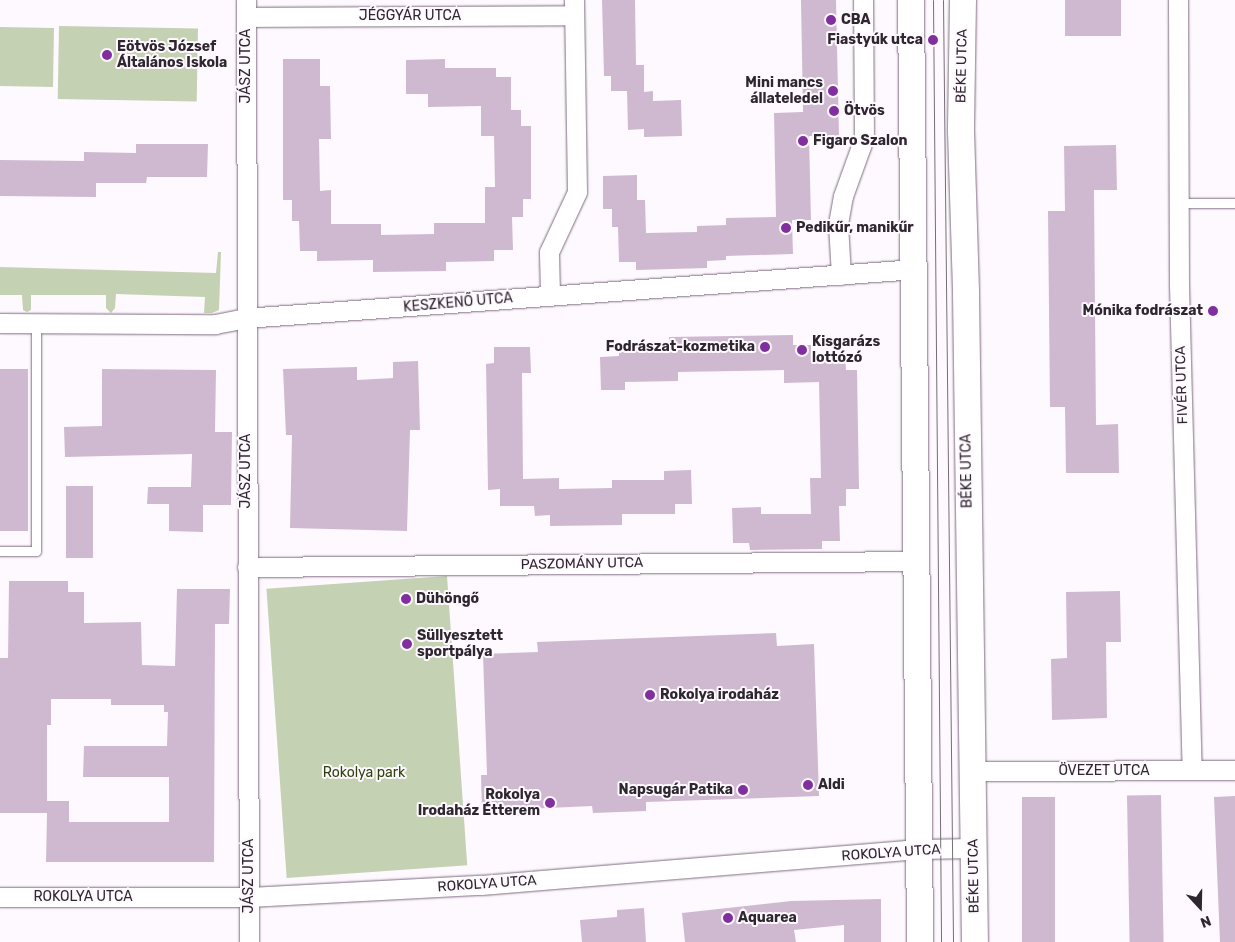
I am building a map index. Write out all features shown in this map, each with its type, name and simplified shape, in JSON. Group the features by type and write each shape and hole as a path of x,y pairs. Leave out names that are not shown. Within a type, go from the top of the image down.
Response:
{"main road":[{"path":"911,0 916,269 920,942"},
{"name":"BÉKE UTCA","path":"963,0 961,131 966,293 975,942"}],"street":[{"path":"841,275 838,224 842,196 864,138 863,0"},
{"name":"FIVÉR UTCA","path":"1178,0 1179,203 1192,770"},
{"name":"JÉGGYÁR UTCA","path":"246,8 574,8 577,192 549,252 550,294"},
{"name":"JÁSZ UTCA","path":"246,8 245,318 249,942"},
{"name":"KESZKENŐ UTCA","path":"0,323 215,324 245,318 462,304 550,294 916,269"},
{"name":"PASZOMÁNY UTCA","path":"247,567 918,560"},
{"name":"ÖVEZET UTCA","path":"973,771 1235,770"},
{"name":"ROKOLYA UTCA","path":"0,898 249,897 481,885 919,849 974,848"}],"lane":[{"path":"1179,203 1235,203"},
{"path":"0,551 36,551 36,323"}],"green space":[{"path":"59,26 198,28 197,101 58,99"},
{"path":"0,27 54,28 53,87 0,86"},
{"path":"218,252 221,252 219,310 212,313 204,313 205,297 116,294 115,308 111,313 106,308 106,295 31,295 31,310 27,312 23,310 22,295 0,295 0,267 216,273"},
{"name":"Rokolya park","path":"447,576 467,865 287,878 266,589"}],"building":[{"path":"602,0 635,0 636,65 644,65 644,92 653,91 653,101 681,100 682,136 644,137 644,129 628,130 627,91 611,91 611,76 604,76"},
{"path":"801,0 836,0 839,136 809,136 811,220 792,220 793,254 726,256 726,260 707,261 707,268 636,270 636,262 619,262 618,227 612,227 612,209 603,209 603,176 637,175 637,200 645,200 646,233 697,232 697,226 726,225 726,218 776,217 774,113 803,112"},
{"path":"1065,0 1121,0 1121,36 1065,36"},
{"path":"283,59 320,59 320,86 330,86 331,139 319,139 320,191 331,190 331,224 381,224 381,235 434,234 434,223 485,223 485,187 495,187 494,136 481,136 481,106 428,107 428,94 406,94 406,60 445,59 445,68 496,68 496,77 511,77 511,110 521,110 521,126 531,126 531,199 523,199 523,217 512,217 513,250 494,250 494,261 446,262 446,271 373,272 373,260 317,261 317,251 300,251 299,221 292,221 292,200 283,200"},
{"path":"136,144 208,144 207,177 147,177 146,183 96,183 96,197 0,196 0,160 84,161 84,152 136,153"},
{"path":"1116,145 1117,190 1094,190 1096,425 1118,424 1119,473 1066,473 1065,407 1050,407 1048,211 1065,211 1064,146"},
{"path":"793,335 793,345 811,345 811,355 845,354 846,370 857,370 859,489 846,489 846,506 839,506 840,541 822,541 822,549 750,550 749,543 733,543 732,508 761,507 761,514 811,514 810,478 821,478 819,382 784,383 784,370 678,372 678,381 625,382 625,390 601,390 600,357 619,356 619,347 669,346 669,337"},
{"path":"494,347 530,347 531,373 522,373 523,479 559,478 559,489 612,488 612,480 664,480 664,471 691,470 692,504 675,504 675,514 622,514 622,525 550,526 550,515 535,516 534,506 500,506 500,489 488,490 486,364 494,363"},
{"path":"418,361 420,430 410,430 407,531 290,528 292,435 286,435 283,369 357,367 357,380 393,378 393,362"},
{"path":"0,369 28,369 28,531 0,531"},
{"path":"102,369 216,370 215,432 232,432 231,505 203,505 203,532 169,531 169,504 147,504 148,487 191,487 192,454 65,457 64,427 102,426"},
{"path":"66,486 93,486 93,558 66,558"},
{"path":"9,581 68,581 68,592 84,592 84,623 141,622 142,665 175,666 177,589 230,589 229,624 215,624 214,862 46,862 47,813 0,813 0,658 8,658","holes":["51,699 111,699 111,705 164,705 164,712 168,712 167,746 84,746 83,777 169,777 169,822 69,822 69,801 47,801 47,725 51,725"]},
{"path":"1120,591 1121,642 1106,642 1107,718 1052,720 1051,659 1067,658 1066,592"},
{"name":"Rokolya irodaház","path":"776,633 777,646 814,644 819,796 646,802 646,811 593,813 592,806 526,809 527,815 504,816 504,810 482,811 481,775 487,775 483,654 538,652 537,642"},
{"path":"1161,795 1164,942 1130,942 1127,796"},
{"path":"1235,796 1235,942 1220,942 1214,797"},
{"path":"1022,797 1055,797 1055,942 1022,942"},
{"path":"881,899 881,942 844,942 844,925 794,930 796,942 685,942 682,913 791,901"},
{"path":"644,908 646,942 582,942 580,920 617,917 617,910"}],"tram line":[{"path":"933,0 941,942"},
{"path":"943,0 953,942"}],"place":[{"name":"CBA","path":"831,20"},
{"name":"Fiastyúk utca","path":"933,40"},
{"name":"Eötvös József Általános Iskola","path":"107,55"},
{"name":"Mini mancs állateledel","path":"833,91"},
{"name":"Ötvös","path":"834,111"},
{"name":"Figaro Szalon","path":"803,141"},
{"name":"Pedikűr, manikűr","path":"786,228"},
{"name":"Mónika fodrászat","path":"1213,311"},
{"name":"Fodrászat-kozmetika","path":"765,347"},
{"name":"Kisgarázs lottózó","path":"802,350"},
{"name":"Dühöngő","path":"406,599"},
{"name":"Süllyesztett sportpálya","path":"407,644"},
{"name":"Rokolya irodaház","path":"650,695"},
{"name":"Aldi","path":"808,785"},
{"name":"Napsugár Patika","path":"743,790"},
{"name":"Rokolya Irodaház Étterem","path":"550,803"},
{"name":"Aquarea","path":"728,918"}]}
